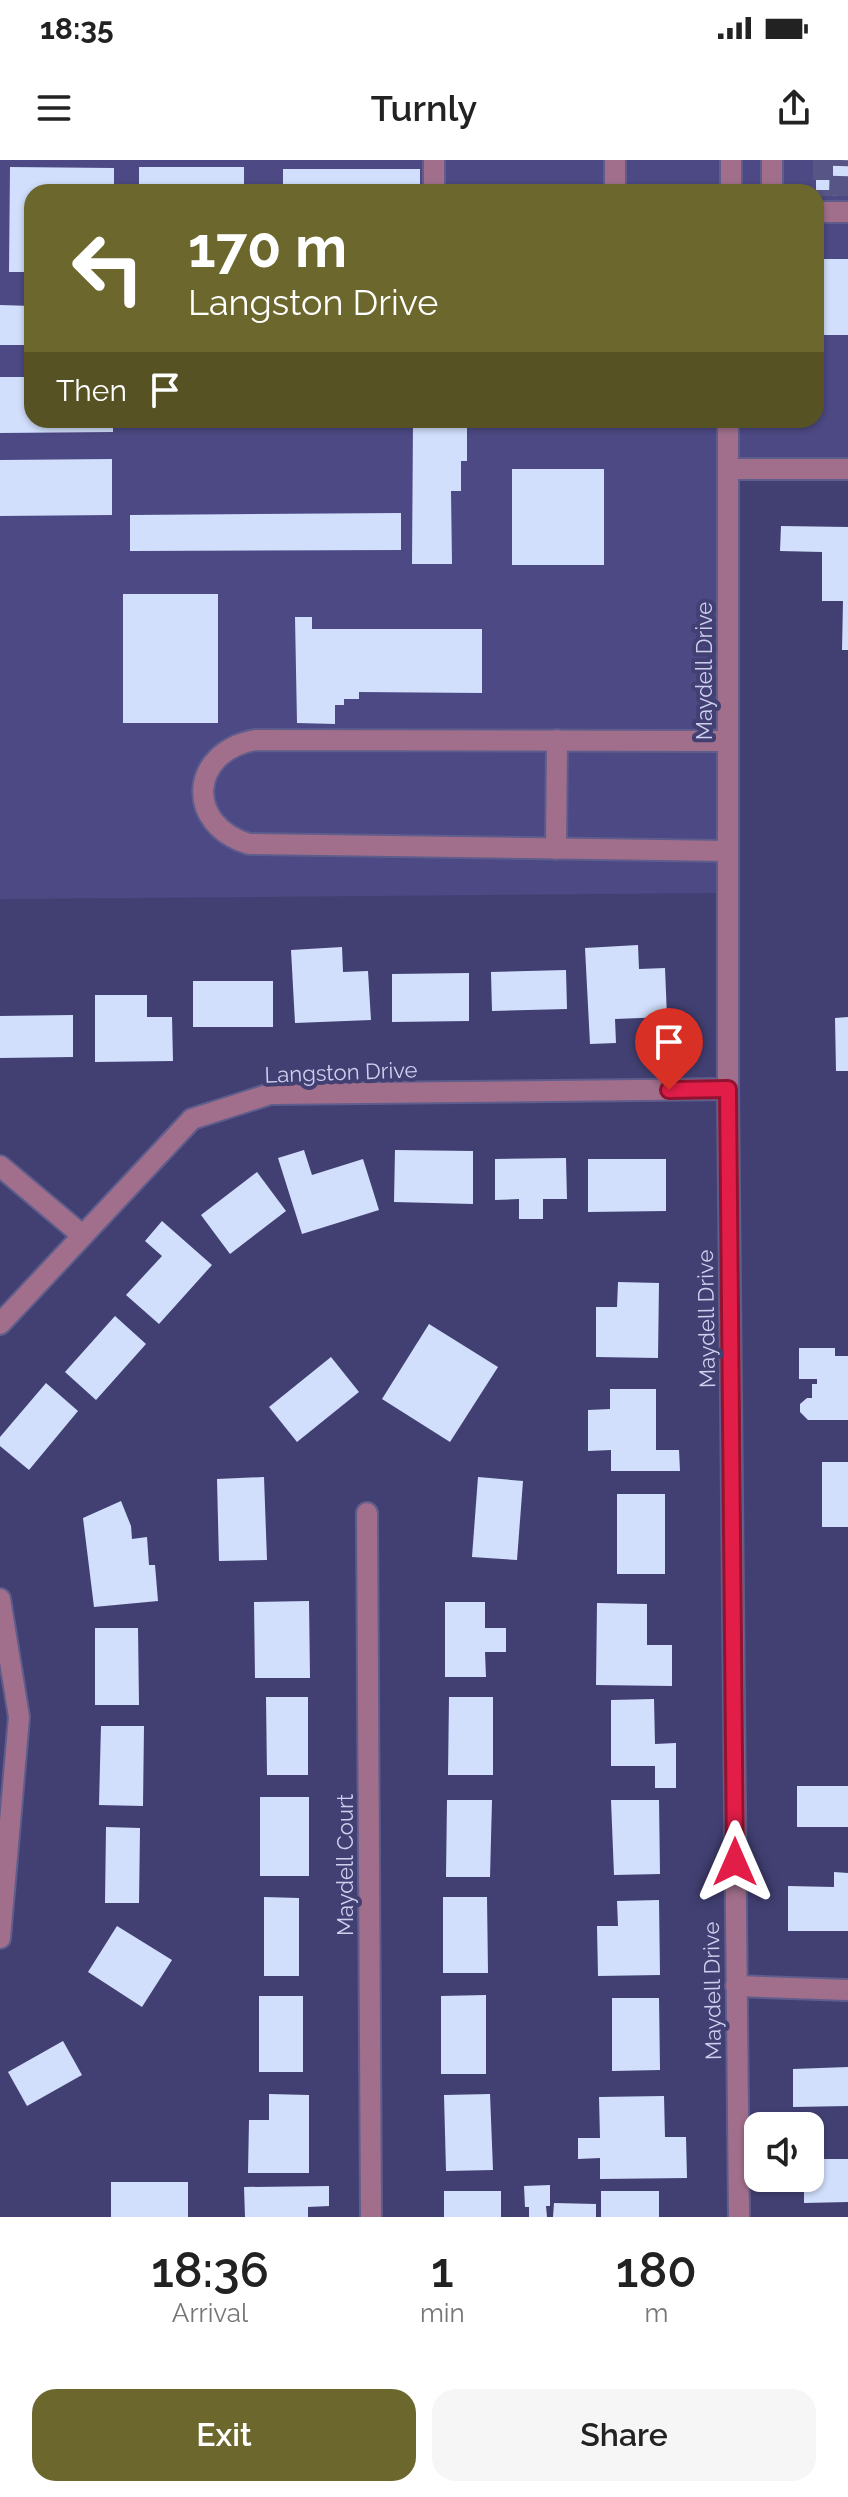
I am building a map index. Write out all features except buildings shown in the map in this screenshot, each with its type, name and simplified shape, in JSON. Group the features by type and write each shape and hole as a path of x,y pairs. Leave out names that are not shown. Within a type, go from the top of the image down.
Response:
{"street":[{"path":"434,160 434,184"},
{"path":"615,160 615,184"},
{"path":"731,160 732,184"},
{"path":"772,160 772,184"},
{"name":"Maydell Drive","path":"728,428 728,1089 739,2217"},
{"path":"728,469 848,469"},
{"path":"728,741 255,740 229,748 217,757 209,769 203,792 209,814 217,826 234,840 249,844 728,851"},
{"path":"556,849 557,740"},
{"name":"Langston Drive","path":"0,1324 192,1119 270,1094 728,1089"},
{"path":"0,1166 82,1235"},
{"name":"Maydell Court","path":"367,1513 371,2217"},
{"path":"0,1599 19,1717 0,1938"},
{"path":"736,1986 848,1990"}],"shaded area":[{"path":"0,160 728,160 728,184 24,184 24,428 728,428 724,893 0,899"},
{"path":"734,160 848,160 848,469 730,469 730,428 824,428 824,184 733,184"}],"tunnel":[{"path":"823,160 823,184"},
{"path":"839,196 840,160"}],"route":[{"path":"669,1090 728,1089 735,1862"}]}
